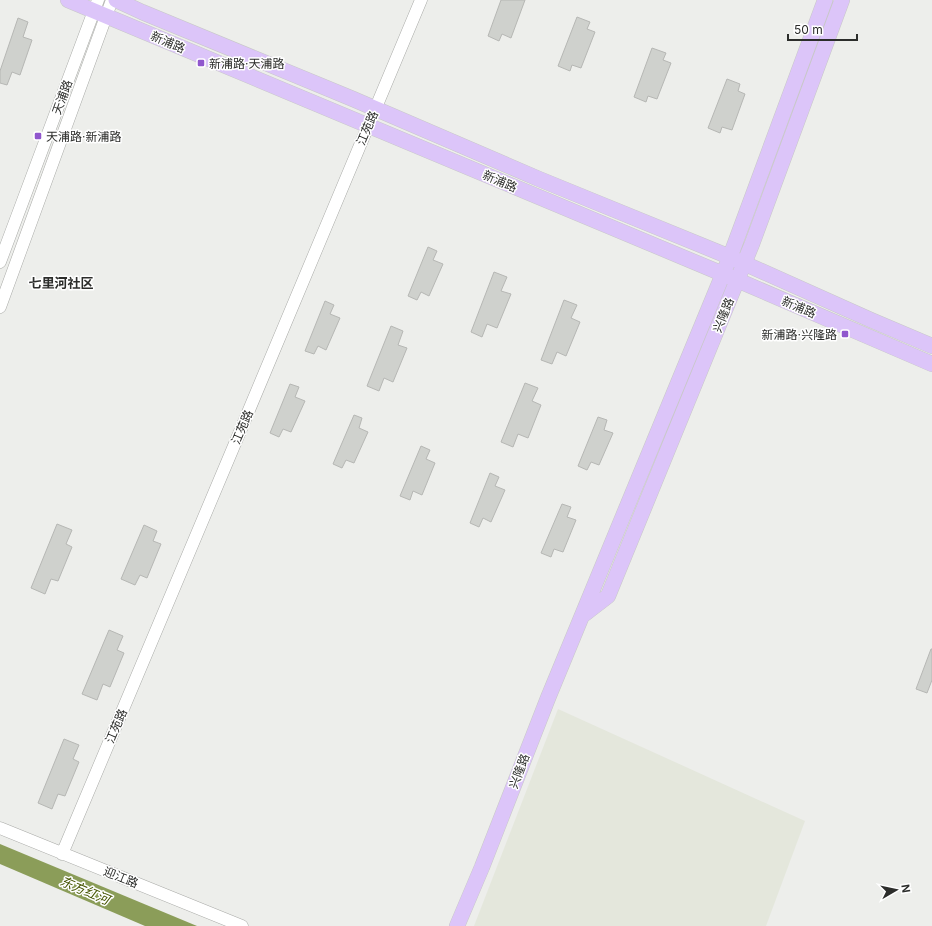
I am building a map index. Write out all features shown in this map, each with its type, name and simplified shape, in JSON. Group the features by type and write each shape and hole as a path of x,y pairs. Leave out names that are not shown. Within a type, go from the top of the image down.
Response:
{"main road":[{"name":"新浦路","path":"68,0 99,9 368,126 723,274 932,364"},
{"name":"新浦路","path":"116,0 539,179 730,257 932,346"},
{"name":"兴隆路","path":"457,926 482,867 548,698 730,257 825,0"},
{"name":"兴隆路","path":"582,617 608,596 752,244 842,0"}],"street":[{"path":"0,307 99,9 112,0"},
{"name":"江苑路","path":"62,854 421,0"},
{"name":"天浦路","path":"0,262 99,9"},
{"name":"迎江路","path":"0,828 242,926"}],"shaded area":[{"path":"558,709 805,821 766,926 474,926"}],"water":[{"name":"东方红河","path":"0,844 197,926 145,926 0,864"}],"building":[{"path":"501,0 525,0 511,38 502,34 499,41 488,36"},
{"path":"577,17 590,22 587,29 595,32 581,68 572,65 570,71 558,66"},
{"path":"18,18 28,22 23,37 32,40 20,75 12,72 7,85 0,83 0,71"},
{"path":"652,48 666,53 663,60 671,63 657,99 648,96 646,102 634,97"},
{"path":"727,79 740,84 738,91 745,94 732,130 722,127 720,133 708,128"},
{"path":"428,247 437,251 433,260 443,264 429,296 421,292 417,300 408,296"},
{"path":"494,272 507,277 501,291 511,294 497,328 487,324 482,337 471,332"},
{"path":"564,300 577,305 571,318 580,322 566,356 557,352 552,364 541,360"},
{"path":"325,301 334,305 330,314 340,318 326,350 318,346 314,354 305,351"},
{"path":"391,326 403,331 398,345 407,348 393,382 384,378 379,391 367,386"},
{"path":"525,383 538,388 532,401 541,405 528,438 518,434 513,447 501,442"},
{"path":"290,384 299,387 295,397 305,401 291,432 283,429 279,437 270,433"},
{"path":"354,415 362,418 359,428 368,432 354,463 346,460 342,468 333,464"},
{"path":"598,417 607,420 604,430 613,433 599,465 591,462 587,470 578,466"},
{"path":"421,446 430,450 426,459 435,463 422,495 413,491 410,500 400,496"},
{"path":"490,473 499,477 495,486 505,490 491,522 483,518 479,527 470,523"},
{"path":"562,504 571,507 567,517 576,520 563,552 554,549 551,557 541,553"},
{"path":"57,524 72,530 66,544 72,547 58,581 51,579 45,594 31,588"},
{"path":"144,525 157,531 153,541 161,544 147,578 140,575 135,585 121,579"},
{"path":"109,630 123,636 117,650 124,653 110,687 103,684 97,700 82,694"},
{"path":"931,649 932,680 927,693 916,689"},
{"path":"64,739 79,745 73,759 79,762 65,796 58,794 52,809 38,803"}],"place":[{"name":"新浦路·天浦路","path":"201,63"},
{"name":"天浦路·新浦路","path":"38,136"},
{"name":"新浦路·兴隆路","path":"845,334"}],"district":[{"name":"七里河社区","path":"61,283"}]}
